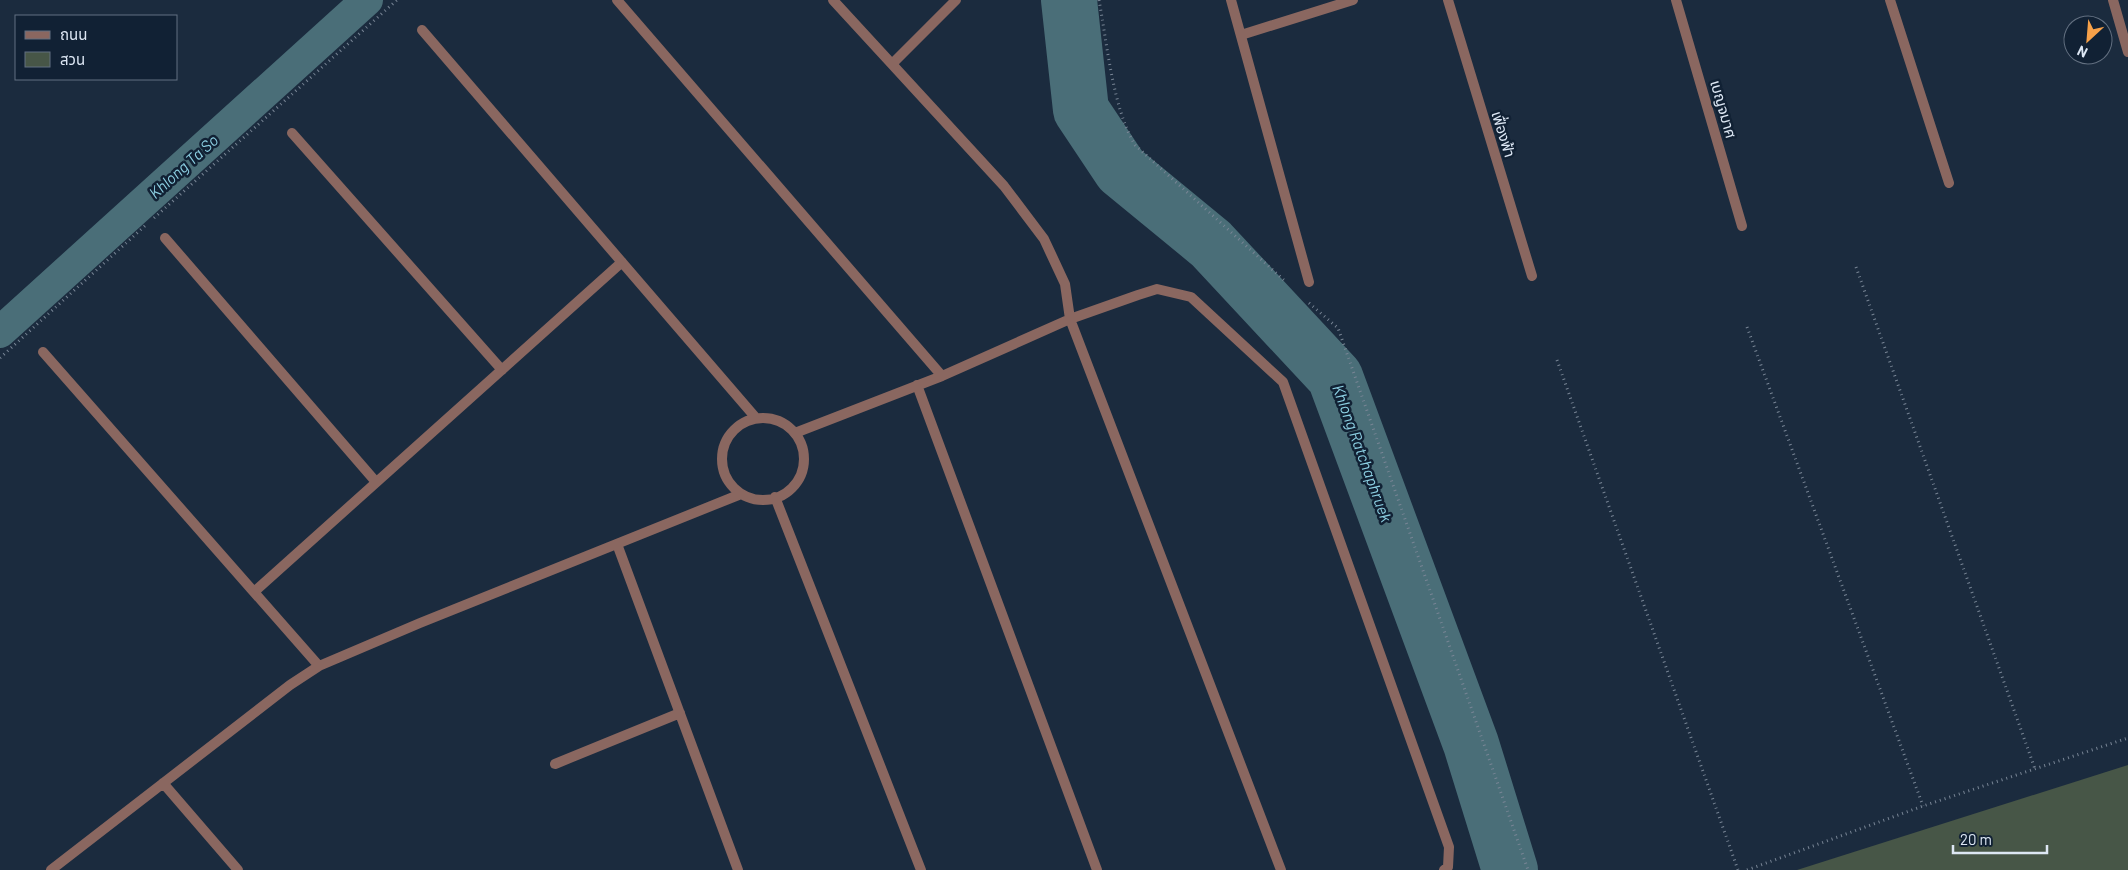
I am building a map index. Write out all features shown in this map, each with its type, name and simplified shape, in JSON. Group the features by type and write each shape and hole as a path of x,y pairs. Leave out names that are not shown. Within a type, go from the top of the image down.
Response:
{"street":[{"path":"616,0 942,376"},
{"path":"833,0 1004,186 1044,239 1065,284 1070,319 1280,870"},
{"path":"892,64 956,0"},
{"path":"1231,0 1309,282"},
{"path":"1242,35 1353,0"},
{"name":"เฟื่องฟ้า","path":"1448,0 1532,276"},
{"name":"เบญจมาศ","path":"1676,0 1742,226"},
{"path":"1890,0 1949,183"},
{"path":"2113,0 2128,52"},
{"path":"422,30 756,418"},
{"path":"292,133 502,370"},
{"path":"165,238 376,482"},
{"path":"254,592 622,262"},
{"path":"794,433 942,376 1070,319 1157,289 1191,297 1283,382 1449,847 1448,868 1444,870"},
{"path":"43,352 319,666"},
{"path":"917,385 1097,870"},
{"path":"756,418 770,418 784,423 802,445 804,460 801,473 794,486 783,495 770,499 755,499 742,494 730,485 723,472 721,458 724,444 731,432 742,423 756,418"},
{"path":"51,870 290,685 319,666 420,623 742,494"},
{"path":"775,497 921,870"},
{"path":"617,544 737,870"},
{"path":"555,764 680,712"},
{"path":"164,783 238,870"}],"path":[{"path":"0,358 397,0"},
{"path":"1099,0 1118,102 1126,130 1135,145 1287,282"},
{"path":"1856,267 2035,769"},
{"path":"1309,302 1338,328 1528,870"},
{"path":"1747,327 1923,806"},
{"path":"1556,360 1738,870"},
{"path":"1747,870 1923,806 2128,738"}],"green space":[{"path":"2128,765 2128,870 1797,870"}],"waterway":[{"name":"Khlong Ta So","path":"0,332 367,0"},
{"name":"Khlong Ratchaphruek","path":"1069,0 1081,110 1121,170 1211,244 1335,377 1471,744 1510,870"}]}
